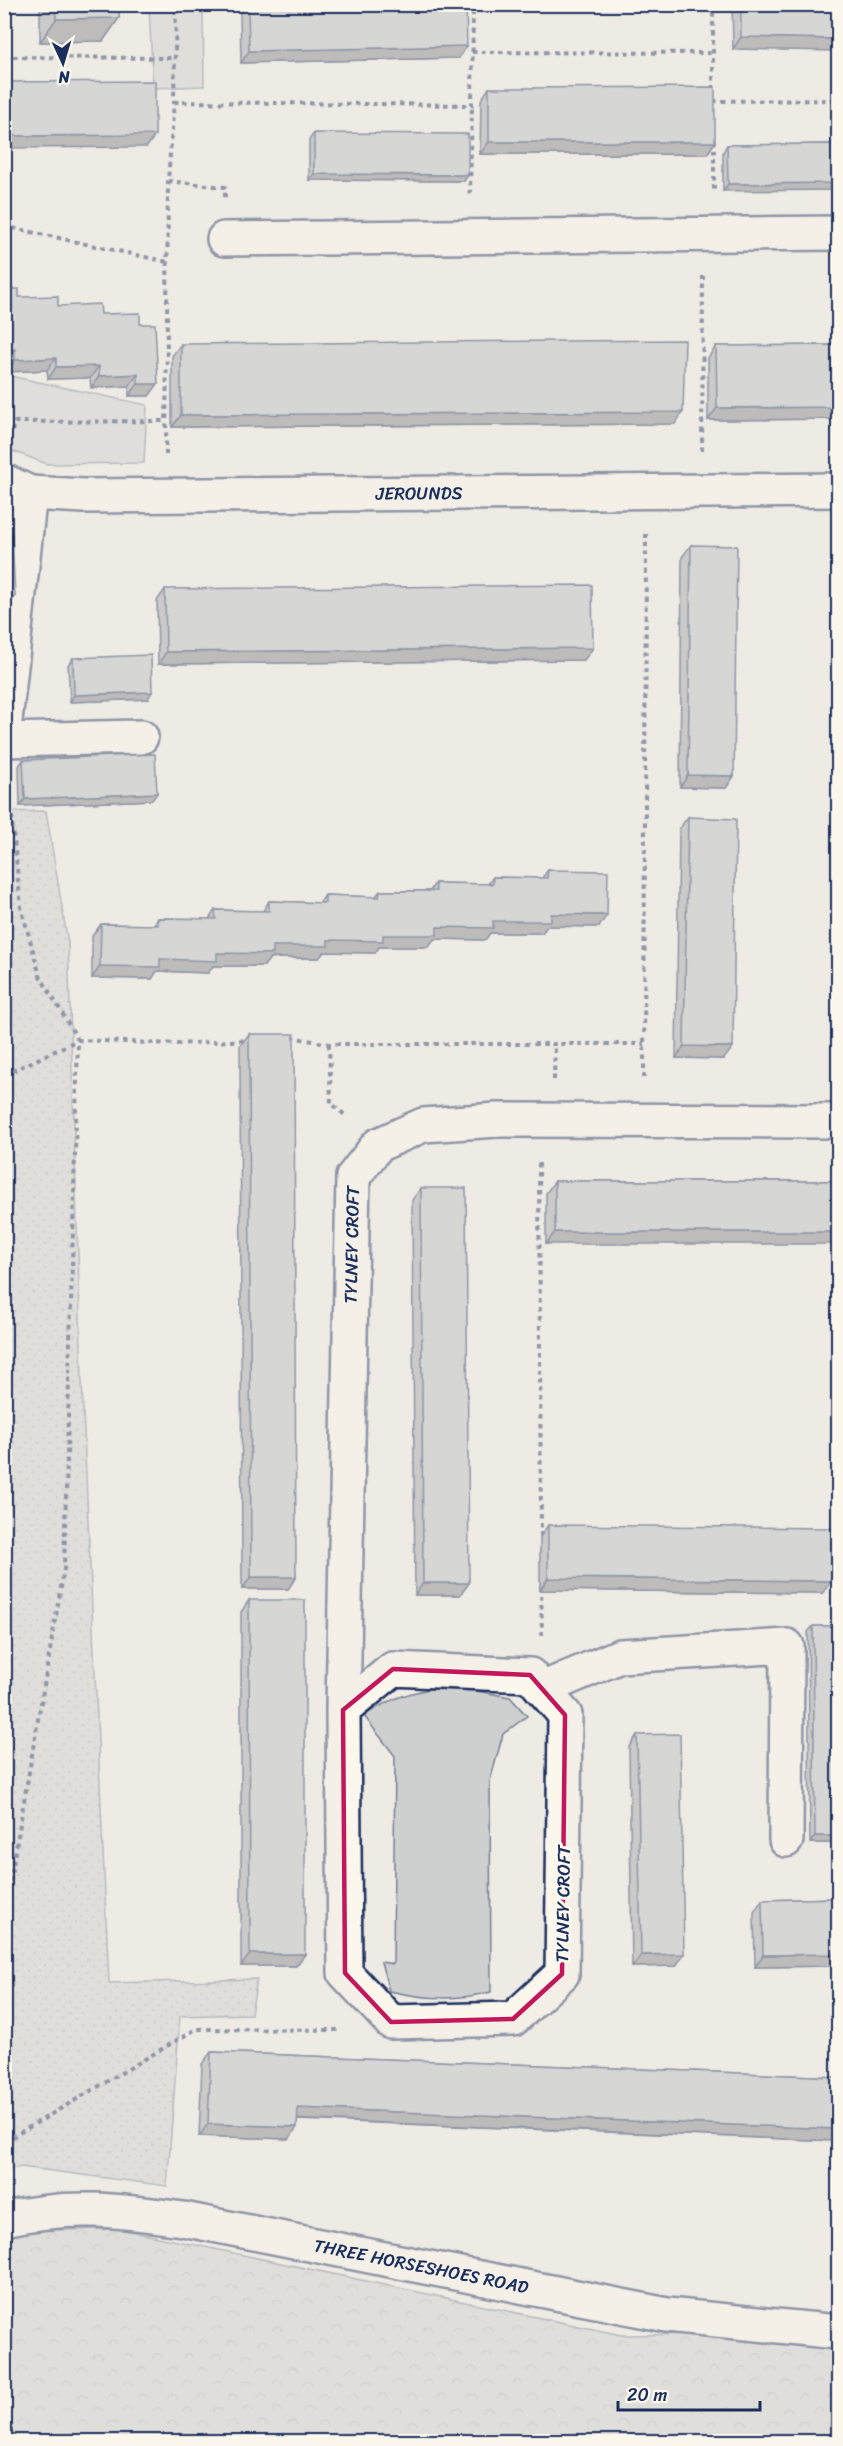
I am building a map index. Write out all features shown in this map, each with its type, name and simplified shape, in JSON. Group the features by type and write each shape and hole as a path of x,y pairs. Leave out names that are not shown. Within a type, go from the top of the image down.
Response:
{"street":[{"path":"224,239 838,233"},
{"path":"4,730 17,487"},
{"name":"JEROUNDS","path":"17,487 84,496 838,490"},
{"path":"4,740 141,737"},
{"name":"TYLNEY CROFT","path":"343,1710 393,1669 530,1675 565,1715 562,1974 513,2019 391,2022 345,1973 343,1710 353,1177 378,1145 423,1125 497,1120 838,1121"},
{"path":"542,1689 620,1656 787,1646 786,1840"},
{"name":"THREE HORSESHOES ROAD","path":"4,2219 29,2213 81,2208 128,2211 183,2219 667,2315 838,2332"}],"path":[{"path":"166,494 168,181 174,102 176,4"},
{"path":"453,237 455,193 470,192 473,4"},
{"path":"713,4 713,112"},
{"path":"472,52 713,53"},
{"path":"4,57 175,58"},
{"path":"713,101 838,100"},
{"path":"174,102 472,105"},
{"path":"702,491 714,134"},
{"path":"4,226 168,262"},
{"path":"8,442 15,422 166,421"},
{"path":"644,1119 647,491"},
{"path":"4,1917 64,1569 78,1040 40,976 21,907 8,780"},
{"path":"290,1037 329,1044 644,1044"},
{"path":"4,1075 78,1040 178,1044 257,1039"},
{"path":"329,1044 331,1103 378,1145"},
{"path":"539,1120 541,1546"},
{"path":"541,1582 542,1689"},
{"path":"4,2142 196,2028 335,2031 391,2022"}],"highlighted area":[{"path":"393,1669 530,1675 565,1715 562,1974 513,2019 391,2022 345,1973 343,1710"}],"green space":[{"path":"149,5 203,5 204,86 153,88"},
{"path":"5,375 147,405 144,463 47,464 5,448"},
{"path":"46,811 68,943 83,1410 109,1983 257,1979 251,2014 180,2016 167,2186 21,2167 5,2170 4,812"},
{"path":"448,1686 510,1697 527,1716 503,1734 490,1781 491,1992 465,1997 440,1998 389,1991 381,1962 393,1964 395,1756 364,1716 404,1695"},
{"path":"120,2229 621,2335 838,2333 838,2441 5,2441 4,2231"}],"building":[{"path":"55,4 119,4 119,18 56,19"},
{"path":"248,4 466,4 467,46 249,51"},
{"path":"741,4 838,4 838,39 741,37"},
{"path":"155,81 155,135 4,136 4,82"},
{"path":"715,87 715,142 489,142 489,88"},
{"path":"314,133 468,134 468,175 314,174"},
{"path":"838,144 838,183 728,184 727,145"},
{"path":"4,289 19,289 19,297 58,296 58,306 100,304 101,314 140,313 140,324 155,324 158,384 138,384 138,374 99,376 99,366 56,367 56,358 15,360 15,349 4,350"},
{"path":"685,340 683,412 181,415 181,344"},
{"path":"838,345 838,407 717,408 716,346"},
{"path":"12,534 15,596 4,597 4,535"},
{"path":"691,545 737,546 734,776 688,775"},
{"path":"592,585 593,648 166,652 165,589"},
{"path":"151,655 152,692 74,695 73,658"},
{"path":"155,754 157,793 25,799 23,760"},
{"path":"688,817 736,819 733,1047 684,1046"},
{"path":"548,870 608,871 607,915 551,914 551,921 493,921 493,928 437,927 437,935 383,935 383,941 328,940 328,946 273,946 273,954 217,953 217,961 160,959 160,967 100,966 101,924 158,925 158,918 216,919 215,910 269,911 269,901 325,903 325,895 379,897 380,891 436,891 435,883 493,884 493,877 547,878"},
{"path":"249,1034 294,1034 296,1577 251,1577"},
{"path":"555,1181 838,1181 838,1232 555,1232"},
{"path":"421,1188 466,1188 469,1583 423,1583"},
{"path":"548,1525 832,1528 831,1581 548,1578"},
{"path":"249,1600 305,1600 305,1954 250,1954"},
{"path":"813,1626 838,1626 838,1836 815,1836"},
{"path":"680,1734 684,1954 641,1955 637,1735"},
{"path":"838,1898 838,1954 763,1955 762,1900"},
{"path":"211,2052 838,2077 838,2129 298,2108 297,2127 208,2124"}]}
